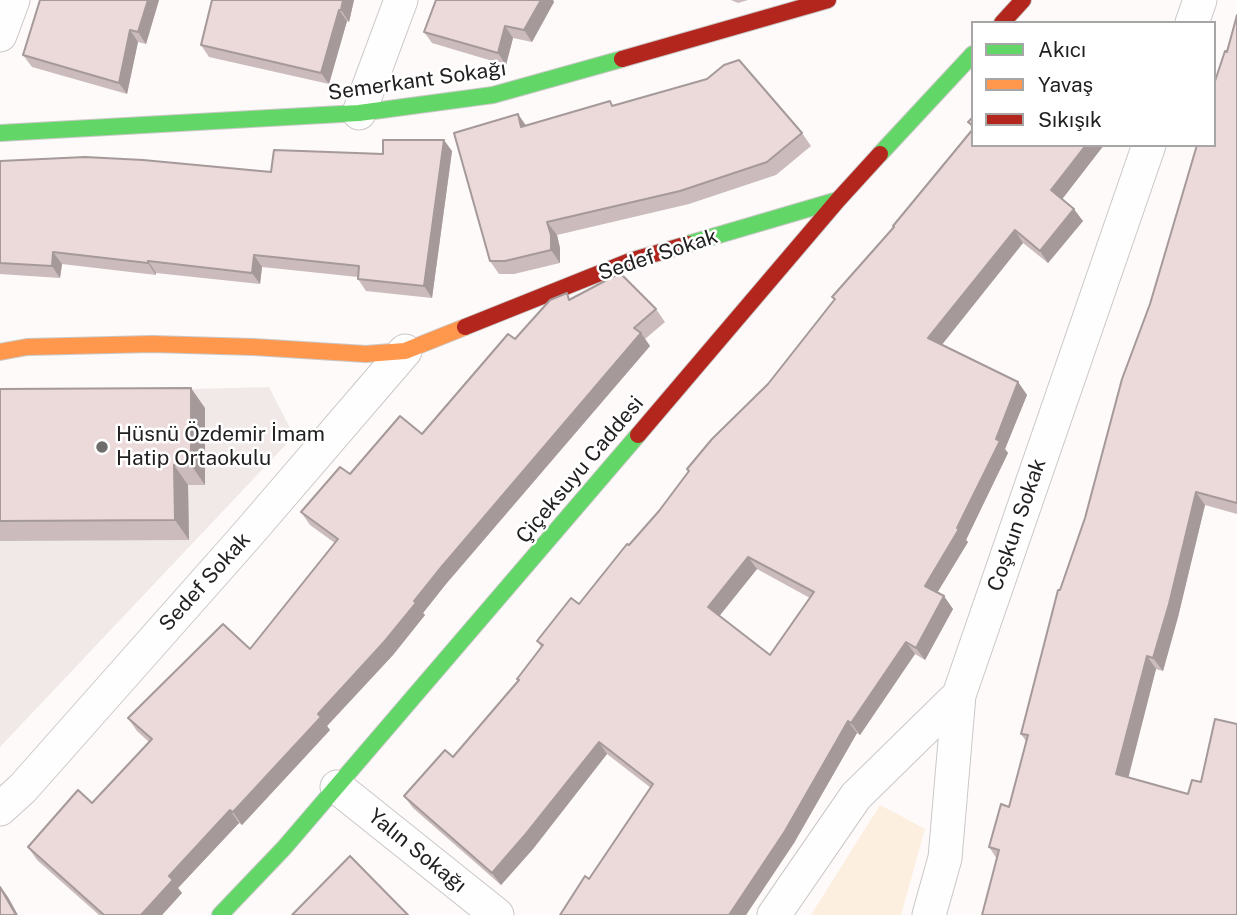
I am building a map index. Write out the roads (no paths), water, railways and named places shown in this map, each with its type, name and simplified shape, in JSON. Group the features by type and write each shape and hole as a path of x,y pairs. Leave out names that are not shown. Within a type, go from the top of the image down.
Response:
{"street":[{"path":"0,35 13,0"},
{"path":"359,113 401,0"},
{"name":"Semerkant Sokağı","path":"0,133 359,113 493,95 774,9 828,0"},
{"path":"1004,21 1023,0"},
{"path":"1193,21 1200,0"},
{"name":"Çiçeksuyu Caddesi","path":"220,915 337,787 838,200 971,56"},
{"name":"Coşkun Sokak","path":"929,915 945,858 959,695 1148,147"},
{"name":"Sedef Sokak","path":"0,352 27,347 152,344 254,346 366,354 405,351 630,261 838,200"},
{"name":"Sedef Sokak","path":"0,809 23,788 247,535 405,351"},
{"path":"774,915 856,796 959,695"},
{"name":"Yalın Sokağı","path":"337,787 497,915"}],"place":[{"name":"Hüsnü Özdemir İmam Hatip Ortaokulu","path":"102,447"}]}
